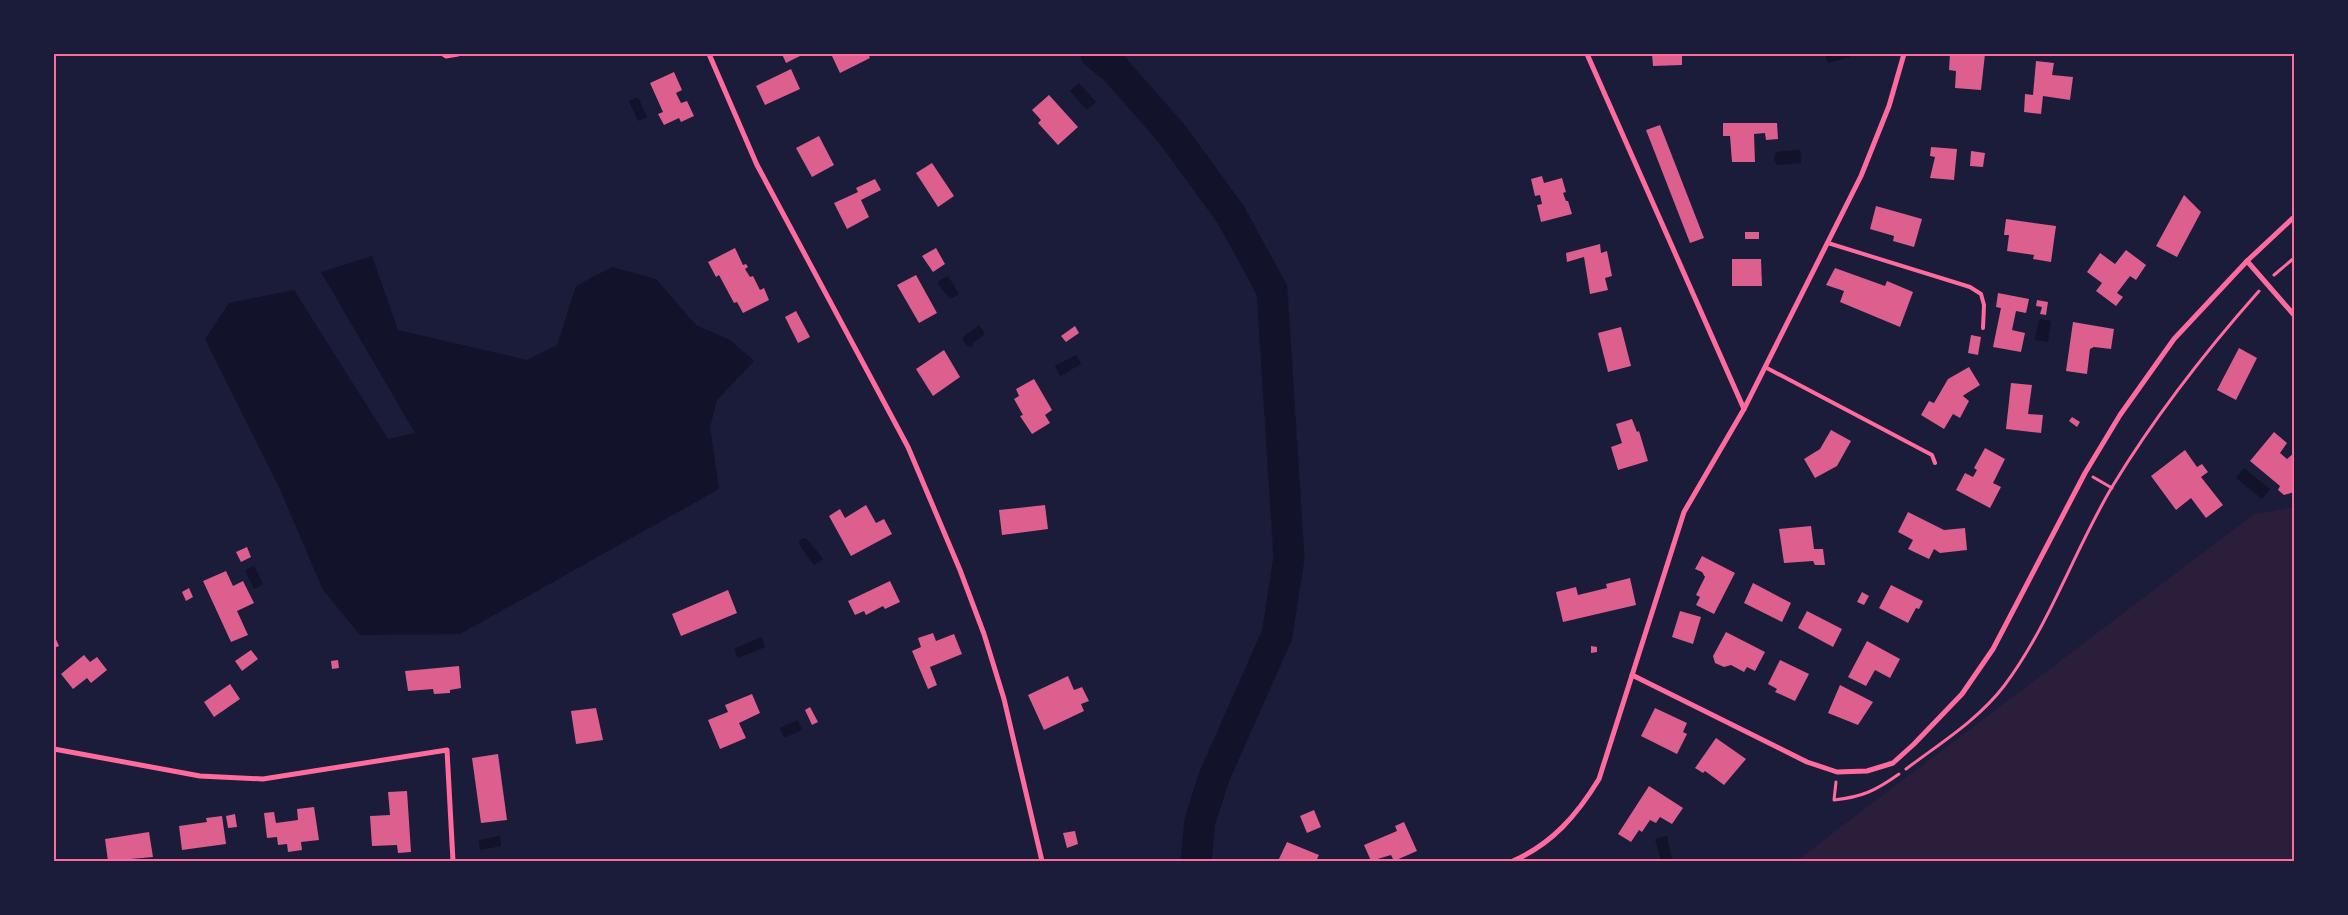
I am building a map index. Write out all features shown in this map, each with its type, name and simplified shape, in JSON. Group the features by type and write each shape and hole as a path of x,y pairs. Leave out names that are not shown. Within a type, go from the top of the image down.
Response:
{"street":[{"path":"443,54 446,56 458,54"},
{"path":"709,54 757,166 908,447 960,570 984,634 1004,699 1042,861"},
{"path":"1587,54 1744,409"},
{"path":"1513,861 1565,827 1583,804 1598,779 1684,512 1744,409 1861,176 1889,106 1904,54"},
{"path":"1632,674 1807,762 1837,772 1867,771 1893,762 1914,744 1962,694 1993,649 2085,473 2120,415 2174,339 2247,261 2294,217"},
{"path":"2247,261 2294,315"},
{"path":"54,749 200,776 263,779 447,750 453,861"}],"lane":[{"path":"1828,243 1970,287 1981,294 1984,305 1983,328"},
{"path":"1765,368 1932,455 1935,463"}],"path":[{"path":"1837,772 1834,800 1859,797 1880,788 1978,714 2004,687 2038,630 2109,494 2140,444 2200,359 2266,283 2294,258"}],"shaded area":[{"path":"1825,54 1851,54 1850,57 1828,63"},
{"path":"1079,83 1096,102 1087,110 1070,91"},
{"path":"638,97 647,117 638,121 629,101"},
{"path":"1800,150 1801,163 1777,165 1774,160 1776,152"},
{"path":"372,256 398,330 527,360 557,345 576,286 612,267 656,279 696,325 730,340 754,361 717,400 710,427 719,489 460,634 360,635 323,590 279,487 205,339 229,303 294,290 388,439 415,433 321,272"},
{"path":"948,276 959,294 950,299 938,284 939,281"},
{"path":"2039,319 2051,321 2048,342 2035,340"},
{"path":"979,325 985,334 973,343 972,347 967,346 962,338"},
{"path":"1076,355 1081,364 1060,376 1055,366"},
{"path":"2244,468 2270,489 2262,499 2236,478"},
{"path":"2294,507 2294,861 1796,861 2253,515"},
{"path":"803,538 808,540 823,559 814,565 800,546 799,541"},
{"path":"254,566 263,584 254,589 245,570"},
{"path":"761,637 765,647 738,658 734,649"},
{"path":"798,720 802,730 784,738 780,728"},
{"path":"500,836 501,846 480,850 479,840"},
{"path":"1667,836 1672,859 1661,861 1655,839"}],"building":[{"path":"782,54 804,54 786,63"},
{"path":"831,54 868,54 870,58 840,73"},
{"path":"1652,54 1682,54 1682,65 1653,66"},
{"path":"1950,54 1985,54 1981,90 1955,88 1956,71 1949,70"},
{"path":"2036,61 2054,63 2052,75 2073,77 2070,100 2043,96 2041,114 2024,112 2025,94 2033,95"},
{"path":"791,69 800,89 765,105 756,86"},
{"path":"674,72 682,90 676,93 681,103 687,101 694,116 681,122 679,118 664,125 658,114 663,112 650,83"},
{"path":"1049,95 1078,127 1058,145 1038,123 1041,120 1032,110"},
{"path":"1723,123 1777,123 1778,139 1766,140 1765,133 1754,134 1755,162 1732,162 1730,136 1723,136"},
{"path":"1660,125 1704,238 1690,243 1646,130"},
{"path":"819,136 834,165 812,177 796,148"},
{"path":"1931,147 1957,149 1954,180 1930,178 1935,157 1930,156"},
{"path":"1971,151 1985,153 1983,167 1970,166"},
{"path":"932,163 954,196 938,207 916,173"},
{"path":"1542,176 1544,183 1562,178 1566,192 1563,193 1572,214 1541,222 1537,205 1542,204 1540,195 1535,196 1531,179"},
{"path":"875,179 881,190 861,200 869,217 847,229 834,203 858,192 856,188"},
{"path":"2184,195 2201,212 2177,257 2156,246"},
{"path":"1876,206 1922,219 1914,247 1893,241 1894,236 1870,229"},
{"path":"2006,219 2056,226 2051,262 2033,259 2034,255 2007,251 2009,235 2004,235"},
{"path":"1745,232 1759,232 1759,239 1745,239"},
{"path":"1600,244 1601,253 1607,251 1612,276 1605,278 1608,290 1590,294 1584,257 1567,262 1566,253"},
{"path":"735,248 743,265 746,264 748,267 745,269 750,277 753,276 760,290 764,288 769,300 743,313 737,302 734,303 719,275 716,277 708,262"},
{"path":"936,248 945,264 933,272 922,256"},
{"path":"2126,250 2146,265 2136,280 2130,276 2117,293 2123,297 2116,306 2096,291 2102,283 2087,272 2100,253 2115,264"},
{"path":"1732,259 1761,259 1762,286 1732,286"},
{"path":"1835,268 1885,286 1887,281 1913,292 1900,327 1840,302 1844,291 1826,285"},
{"path":"916,275 937,313 919,323 897,285"},
{"path":"1998,293 2029,299 2026,313 2016,311 2012,330 2025,333 2021,352 1993,347 2001,308 1996,307"},
{"path":"2037,300 2048,302 2046,315 2040,314 2042,307 2036,306"},
{"path":"796,311 810,337 798,343 785,317"},
{"path":"2073,322 2114,329 2111,349 2094,347 2090,349 2087,374 2066,371"},
{"path":"1075,326 1079,333 1066,342 1061,336"},
{"path":"1621,327 1631,366 1608,372 1598,333"},
{"path":"1971,335 1981,337 1978,355 1968,353"},
{"path":"2239,348 2257,358 2236,400 2217,390"},
{"path":"944,350 960,377 933,396 916,369"},
{"path":"1969,367 1980,385 1963,396 1969,401 1960,418 1953,414 1944,429 1921,415 1929,401 1934,403 1948,379"},
{"path":"1034,379 1052,410 1045,415 1050,423 1032,434 1020,416 1023,415 1014,399 1019,396 1016,389"},
{"path":"2011,383 2032,385 2028,414 2043,415 2041,433 2006,429"},
{"path":"2072,417 2080,422 2077,427 2069,421"},
{"path":"1632,419 1637,432 1639,431 1648,461 1618,470 1611,447 1622,443 1616,424"},
{"path":"1831,430 1851,441 1837,466 1815,478 1804,459 1820,449"},
{"path":"2274,432 2287,443 2280,453 2287,459 2294,453 2294,492 2284,495 2278,490 2280,486 2250,461"},
{"path":"1985,448 2005,459 1993,483 2001,487 1990,508 1956,490 1965,473 1973,477 1977,470 1974,468"},
{"path":"2185,450 2197,467 2202,464 2208,472 2201,477 2223,505 2206,518 2191,498 2176,510 2151,476"},
{"path":"866,505 876,523 884,519 892,534 851,556 829,516 840,509 845,518"},
{"path":"1045,505 1048,529 1002,535 999,510"},
{"path":"1908,512 1944,530 1965,528 1967,550 1940,553 1934,549 1929,559 1908,549 1913,540 1898,532"},
{"path":"1811,526 1814,549 1823,549 1825,565 1815,565 1813,561 1784,563 1779,529"},
{"path":"247,547 251,557 241,562 236,552"},
{"path":"1702,556 1735,573 1714,614 1696,605 1700,597 1696,595 1705,577 1702,572 1695,569"},
{"path":"226,571 233,586 243,581 254,603 237,611 248,635 231,642 203,581"},
{"path":"1630,578 1636,605 1563,622 1556,592 1576,587 1578,595 1607,588 1606,584"},
{"path":"890,581 900,602 885,609 883,606 866,615 864,611 855,615 848,601"},
{"path":"1753,583 1791,603 1782,622 1744,603"},
{"path":"1891,585 1923,601 1919,609 1916,608 1908,623 1879,608"},
{"path":"189,588 193,597 186,601 182,592"},
{"path":"728,590 737,613 681,636 672,614"},
{"path":"1862,592 1869,596 1864,605 1857,602"},
{"path":"1680,611 1701,617 1693,644 1672,637"},
{"path":"1807,611 1842,629 1833,647 1798,628"},
{"path":"1726,632 1765,652 1755,671 1747,667 1744,672 1731,665 1724,667 1715,663 1713,656"},
{"path":"933,633 936,641 954,634 962,654 930,667 937,685 928,689 912,651 921,647 918,638"},
{"path":"54,635 59,646 54,648"},
{"path":"1867,641 1900,659 1890,678 1875,670 1866,686 1848,677"},
{"path":"1591,646 1597,647 1597,652 1591,653"},
{"path":"251,650 258,659 242,671 235,661"},
{"path":"84,655 90,662 97,657 107,670 91,683 87,678 73,689 61,674"},
{"path":"338,660 339,668 332,669 331,661"},
{"path":"1780,660 1809,674 1795,701 1775,692 1777,689 1768,684"},
{"path":"459,666 461,688 450,690 450,693 434,694 433,689 408,691 405,671"},
{"path":"1068,676 1074,690 1082,687 1089,701 1081,704 1084,711 1044,730 1028,695"},
{"path":"230,684 240,699 214,717 204,702"},
{"path":"1840,685 1873,702 1858,725 1828,713"},
{"path":"752,694 760,713 739,723 746,738 720,749 708,720 728,712 725,705"},
{"path":"810,707 818,722 812,725 805,710"},
{"path":"596,708 603,740 576,744 571,711"},
{"path":"1655,708 1687,723 1683,732 1687,734 1677,754 1641,736"},
{"path":"1716,738 1746,759 1724,785 1705,771 1703,773 1695,768"},
{"path":"498,754 507,820 481,823 472,758"},
{"path":"1649,786 1683,808 1672,824 1660,817 1656,823 1650,820 1642,832 1639,830 1631,842 1618,834"},
{"path":"407,791 411,852 398,853 397,845 372,846 370,816 390,815 388,792"},
{"path":"314,807 319,840 301,842 302,850 288,852 287,844 278,845 277,837 267,838 264,813 274,812 276,823 298,820 297,809"},
{"path":"1314,810 1321,827 1307,833 1300,816"},
{"path":"235,814 237,827 228,828 226,816"},
{"path":"222,816 226,844 182,850 179,826 207,822 206,818"},
{"path":"1404,822 1417,851 1394,861 1391,855 1371,861 1364,845 1397,831 1395,826"},
{"path":"1075,831 1078,844 1067,848 1063,833"},
{"path":"149,832 153,857 108,861 105,839"},
{"path":"1287,842 1319,855 1316,861 1278,861"}],"waterway":[{"path":"1096,54 1114,68 1172,134 1231,215 1272,290 1289,558 1277,635 1214,777 1200,821 1196,861"}]}
